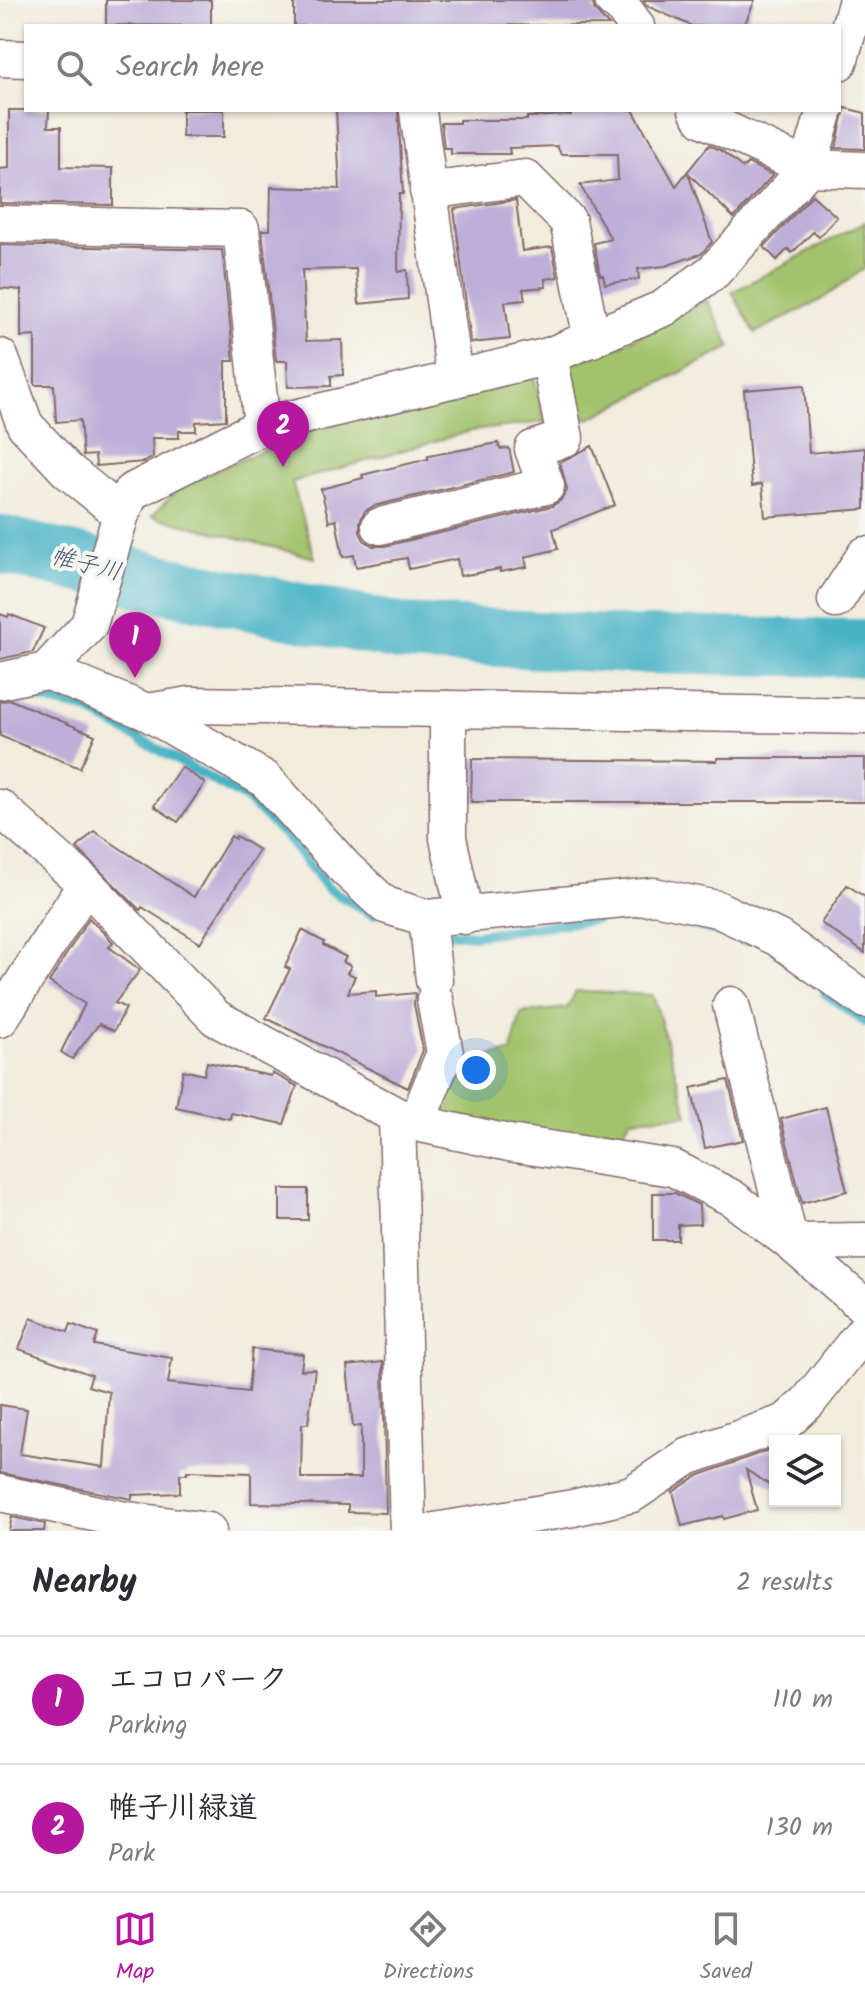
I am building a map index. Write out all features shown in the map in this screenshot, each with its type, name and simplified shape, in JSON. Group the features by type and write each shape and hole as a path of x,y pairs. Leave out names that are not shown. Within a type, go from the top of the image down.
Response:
{"street":[{"path":"613,0 620,4 635,24"},
{"path":"841,55 857,0"},
{"path":"0,58 24,59"},
{"path":"418,112 455,379"},
{"path":"698,112 703,119 808,168 865,170"},
{"path":"46,671 89,625 119,520 131,492 262,426 549,356 664,308 714,271 808,168 824,112"},
{"path":"428,191 525,178 568,221 592,339"},
{"path":"0,224 241,229 262,426"},
{"path":"380,526 546,486 533,449 565,438 549,356"},
{"path":"0,357 25,425 119,520"},
{"path":"836,600 865,555"},
{"path":"0,681 46,671 147,712 265,779 345,868 385,905 427,918 654,896 717,909 778,938 865,1000"},
{"path":"147,712 190,705 865,716"},
{"path":"448,709 448,838 465,916"},
{"path":"0,808 86,884 216,1018 407,1120 509,1143 673,1168 732,1198 790,1242 865,1307"},
{"path":"0,1019 86,884"},
{"path":"408,1531 407,1120 445,1053 434,990 427,918"},
{"path":"731,1005 790,1242"},
{"path":"790,1242 865,1241"},
{"path":"435,1531 573,1508 632,1494 687,1457 786,1422 808,1402 865,1330"},
{"path":"0,1493 121,1519 208,1531"}],"green space":[{"path":"865,222 865,268 821,300 755,333 732,292"},
{"path":"707,300 731,347 589,419 578,412 565,367 623,344"},
{"path":"534,376 545,422 471,431 292,482 315,558 152,516 182,485 311,430"},
{"path":"576,991 653,995 688,1115 631,1119 623,1132 581,1131 579,1143 436,1119 456,1062 511,1052 521,1013 567,1008"}],"building":[{"path":"106,0 211,0 211,24 106,24"},
{"path":"294,0 586,0 593,4 595,11 608,24 294,24"},
{"path":"643,0 755,0 745,24 688,24 647,6"},
{"path":"845,108 865,113 865,149 836,148"},
{"path":"9,110 49,112 48,127 61,127 61,167 113,168 113,205 0,203 0,169 9,168"},
{"path":"182,112 224,112 224,137 182,137"},
{"path":"336,112 398,112 403,194 399,194 398,272 407,270 408,299 359,304 356,269 302,270 306,341 342,340 343,375 331,376 331,386 288,387 287,361 276,361 262,230 270,230 271,187 340,189"},
{"path":"571,112 634,112 676,186 709,145 743,168 748,163 773,175 734,218 688,173 712,242 701,254 665,266 638,269 639,279 605,284 603,275 600,275 594,243 611,239 580,185 618,180 617,154 561,154 557,146 509,148 510,154 451,154 451,148 444,148 441,123 571,115"},
{"path":"812,195 837,217 819,237 813,232 792,253 788,249 777,260 764,247"},
{"path":"516,200 522,251 552,247 558,277 545,279 546,287 523,289 525,300 505,302 510,339 471,343 454,209"},
{"path":"0,245 222,250 234,361 226,361 226,420 196,422 196,431 179,431 179,438 152,438 153,457 144,462 96,466 95,455 83,456 80,420 56,422 54,385 35,385 35,336 21,337 21,290 0,288"},
{"path":"804,385 809,453 865,448 865,509 765,517 762,484 752,486 744,390"},
{"path":"498,443 500,449 509,448 514,472 374,506 365,511 360,521 364,540 373,546 385,546 552,506 561,500 567,490 560,462 592,446 615,505 553,529 558,549 525,557 527,567 460,576 457,559 409,569 407,558 356,567 354,555 343,557 336,520 329,522 321,489 363,478 362,475 428,459 428,456"},
{"path":"0,614 8,617 9,614 44,628 33,652 0,659"},
{"path":"11,700 95,735 80,768 0,736 0,701"},
{"path":"717,758 865,758 865,802 471,802 472,759 717,761"},
{"path":"181,767 205,783 178,822 154,806"},
{"path":"94,831 194,897 231,836 259,850 200,943 142,907 140,910 77,848"},
{"path":"847,885 865,897 865,953 821,923"},
{"path":"89,918 113,942 109,947 140,970 115,1003 126,1008 114,1031 99,1024 72,1059 61,1052 85,1004 49,982"},
{"path":"302,930 346,957 343,962 351,966 347,973 355,976 348,993 376,991 376,997 415,993 414,1004 423,1050 408,1088 266,1018 290,969 285,967"},
{"path":"207,1062 271,1076 272,1073 297,1086 284,1124 231,1113 230,1119 176,1107 183,1070 204,1075"},
{"path":"728,1080 743,1140 705,1148 691,1088"},
{"path":"826,1107 847,1191 802,1203 781,1119"},
{"path":"280,1189 308,1189 308,1220 280,1220"},
{"path":"653,1193 675,1193 699,1205 700,1224 678,1225 678,1240 653,1240"},
{"path":"31,1318 68,1332 71,1324 98,1334 94,1345 172,1358 168,1383 248,1392 252,1349 303,1354 301,1370 315,1369 308,1424 302,1424 301,1478 361,1478 361,1426 353,1427 347,1366 383,1362 386,1513 348,1512 348,1505 251,1503 251,1473 187,1471 187,1474 180,1474 180,1493 132,1495 132,1499 0,1473 0,1405 27,1409 20,1454 104,1467 109,1392 88,1386 92,1375 19,1349"},
{"path":"769,1450 769,1484 746,1470 757,1510 682,1526 673,1492 697,1476"},
{"path":"12,1517 45,1524 44,1531 9,1531"}],"waterway":[{"name":"帷子川","path":"0,544 173,586 405,633 631,645 865,648"},
{"path":"14,693 86,709 248,800 285,835 327,888 373,915"},
{"path":"613,917 680,922 745,941"},
{"path":"442,932 475,935 597,919"},
{"path":"825,993 865,1022"}],"place":[{"name":"帷子川緑道","path":"283,467"},
{"name":"エコロパーク","path":"135,678"}]}
